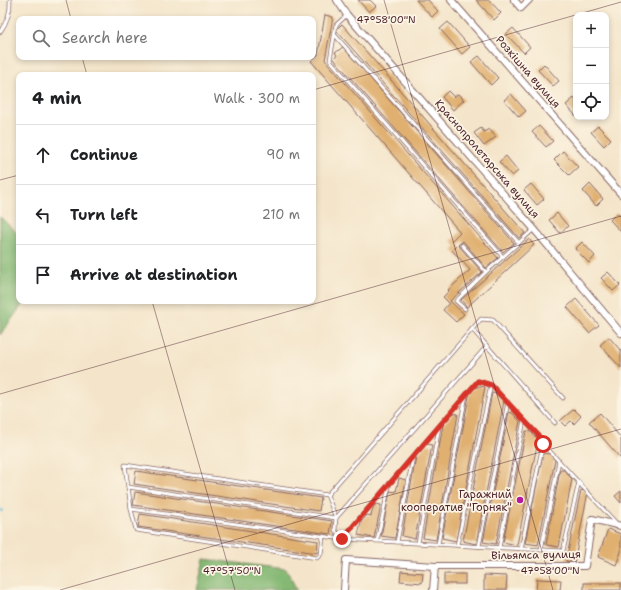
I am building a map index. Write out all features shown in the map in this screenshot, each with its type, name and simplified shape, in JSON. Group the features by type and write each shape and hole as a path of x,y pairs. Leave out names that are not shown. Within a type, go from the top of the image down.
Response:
{"street":[{"name":"Краснопролетарська вулиця","path":"337,0 347,15 534,229 621,333"},
{"name":"Розкішна вулиця","path":"451,0 621,194"},
{"path":"514,0 521,8 529,0"},
{"name":"Вільямса вулиця","path":"344,590 346,560 434,566 585,566 592,519 620,526"},
{"path":"433,590 434,566"}],"lane":[{"path":"0,32 6,24 10,8 10,0"},
{"path":"347,15 336,25 333,33 330,60 503,257"},
{"path":"333,33 519,243"},
{"path":"464,309 456,302 486,272 534,229"},
{"path":"462,245 486,272"},
{"path":"327,495 481,318 493,320 563,398"},
{"path":"472,329 555,423"},
{"path":"336,518 487,346"},
{"path":"342,539 478,381 491,385 508,402 538,435 543,444 620,526"},
{"path":"457,545 491,385"},
{"path":"438,544 466,394"},
{"path":"479,546 508,402"},
{"path":"499,548 524,420"},
{"path":"418,543 439,426"},
{"path":"521,549 543,444"},
{"path":"397,542 414,455"},
{"path":"541,550 560,461"},
{"path":"323,536 321,554 317,558 136,530 131,509 125,465 327,495"},
{"path":"131,509 342,539 563,551 579,482"},
{"path":"377,541 389,484"},
{"path":"128,487 336,518"},
{"path":"327,495 336,518 335,530 342,539"}],"green space":[{"path":"0,217 16,232 16,304 23,304 0,335"},
{"path":"204,559 286,569 297,590 197,590"}],"building":[{"path":"358,0 370,0 376,6 369,12"},
{"path":"416,0 428,0 438,11 432,17"},
{"path":"476,0 489,0 501,13 494,20"},
{"path":"325,15 333,17 325,60 498,258 486,268 463,241 458,245 482,272 450,301 464,314 456,322 443,310 449,303 443,297 449,291 448,290 470,270 452,250 456,246 451,241 460,232 311,61 316,60 316,57 318,55"},
{"path":"448,22 470,47 462,54 440,29"},
{"path":"342,24 525,233 519,238 336,30"},
{"path":"513,28 530,47 524,53 506,34"},
{"path":"343,47 514,243 503,252 334,59 337,55 335,53"},
{"path":"479,56 498,78 491,85 471,62"},
{"path":"544,64 559,81 553,86 538,70"},
{"path":"448,91 454,97 458,94 464,100 453,110 442,97"},
{"path":"511,94 526,111 519,117 504,100"},
{"path":"573,99 573,113 566,105"},
{"path":"539,126 553,141 546,147 532,132"},
{"path":"598,126 611,139 604,146 591,132"},
{"path":"481,128 484,132 489,129 496,137 484,146 474,133"},
{"path":"563,151 578,167 569,175 554,160"},
{"path":"506,156 518,171 512,176 499,162"},
{"path":"531,184 544,199 537,205 524,190"},
{"path":"590,184 603,199 596,206 583,191"},
{"path":"557,213 568,226 560,233 549,220"},
{"path":"617,213 621,217 621,232 610,220"},
{"path":"529,239 534,245 467,307 461,300"},
{"path":"582,242 595,256 589,263 575,249"},
{"path":"608,272 620,285 613,291 601,278"},
{"path":"576,299 599,325 589,333 567,307"},
{"path":"609,337 621,351 621,368 600,345"},
{"path":"479,386 485,387 456,541 442,538 470,391"},
{"path":"492,393 496,394 504,401 476,544 463,541"},
{"path":"574,409 581,416 574,424 571,421 565,426 560,421"},
{"path":"509,412 520,421 496,544 483,542"},
{"path":"453,413 458,414 436,540 423,538 443,425"},
{"path":"600,413 621,438 621,459 589,422"},
{"path":"526,431 531,432 538,440 517,545 503,542"},
{"path":"427,444 432,445 415,539 402,536 416,456"},
{"path":"543,453 550,454 555,460 538,545 525,543"},
{"path":"560,470 564,470 572,479 559,547 546,545"},
{"path":"136,471 321,498 319,511 134,484"},
{"path":"399,478 406,480 395,538 381,536 390,491 396,492"},
{"path":"581,490 588,492 574,563 566,561"},
{"path":"621,491 621,503 615,496"},
{"path":"135,492 332,521 330,534 133,505"},
{"path":"376,504 381,505 374,538 358,535 361,522 367,515 371,516 373,508"},
{"path":"140,514 318,541 317,553 138,527"},
{"path":"608,529 621,534 621,552 616,565 598,557"},
{"path":"401,571 423,573 422,583 400,581"},
{"path":"444,574 465,574 465,584 444,584"},
{"path":"484,575 507,576 506,590 484,590"},
{"path":"537,579 561,580 560,590 536,590"},
{"path":"584,583 621,583 621,590 584,590"}],"place":[{"name":"Гаражний кооператив \"Горняк\"","path":"520,500"}],"route":[{"path":"342,539 478,381 491,385 538,435 543,444"}]}
